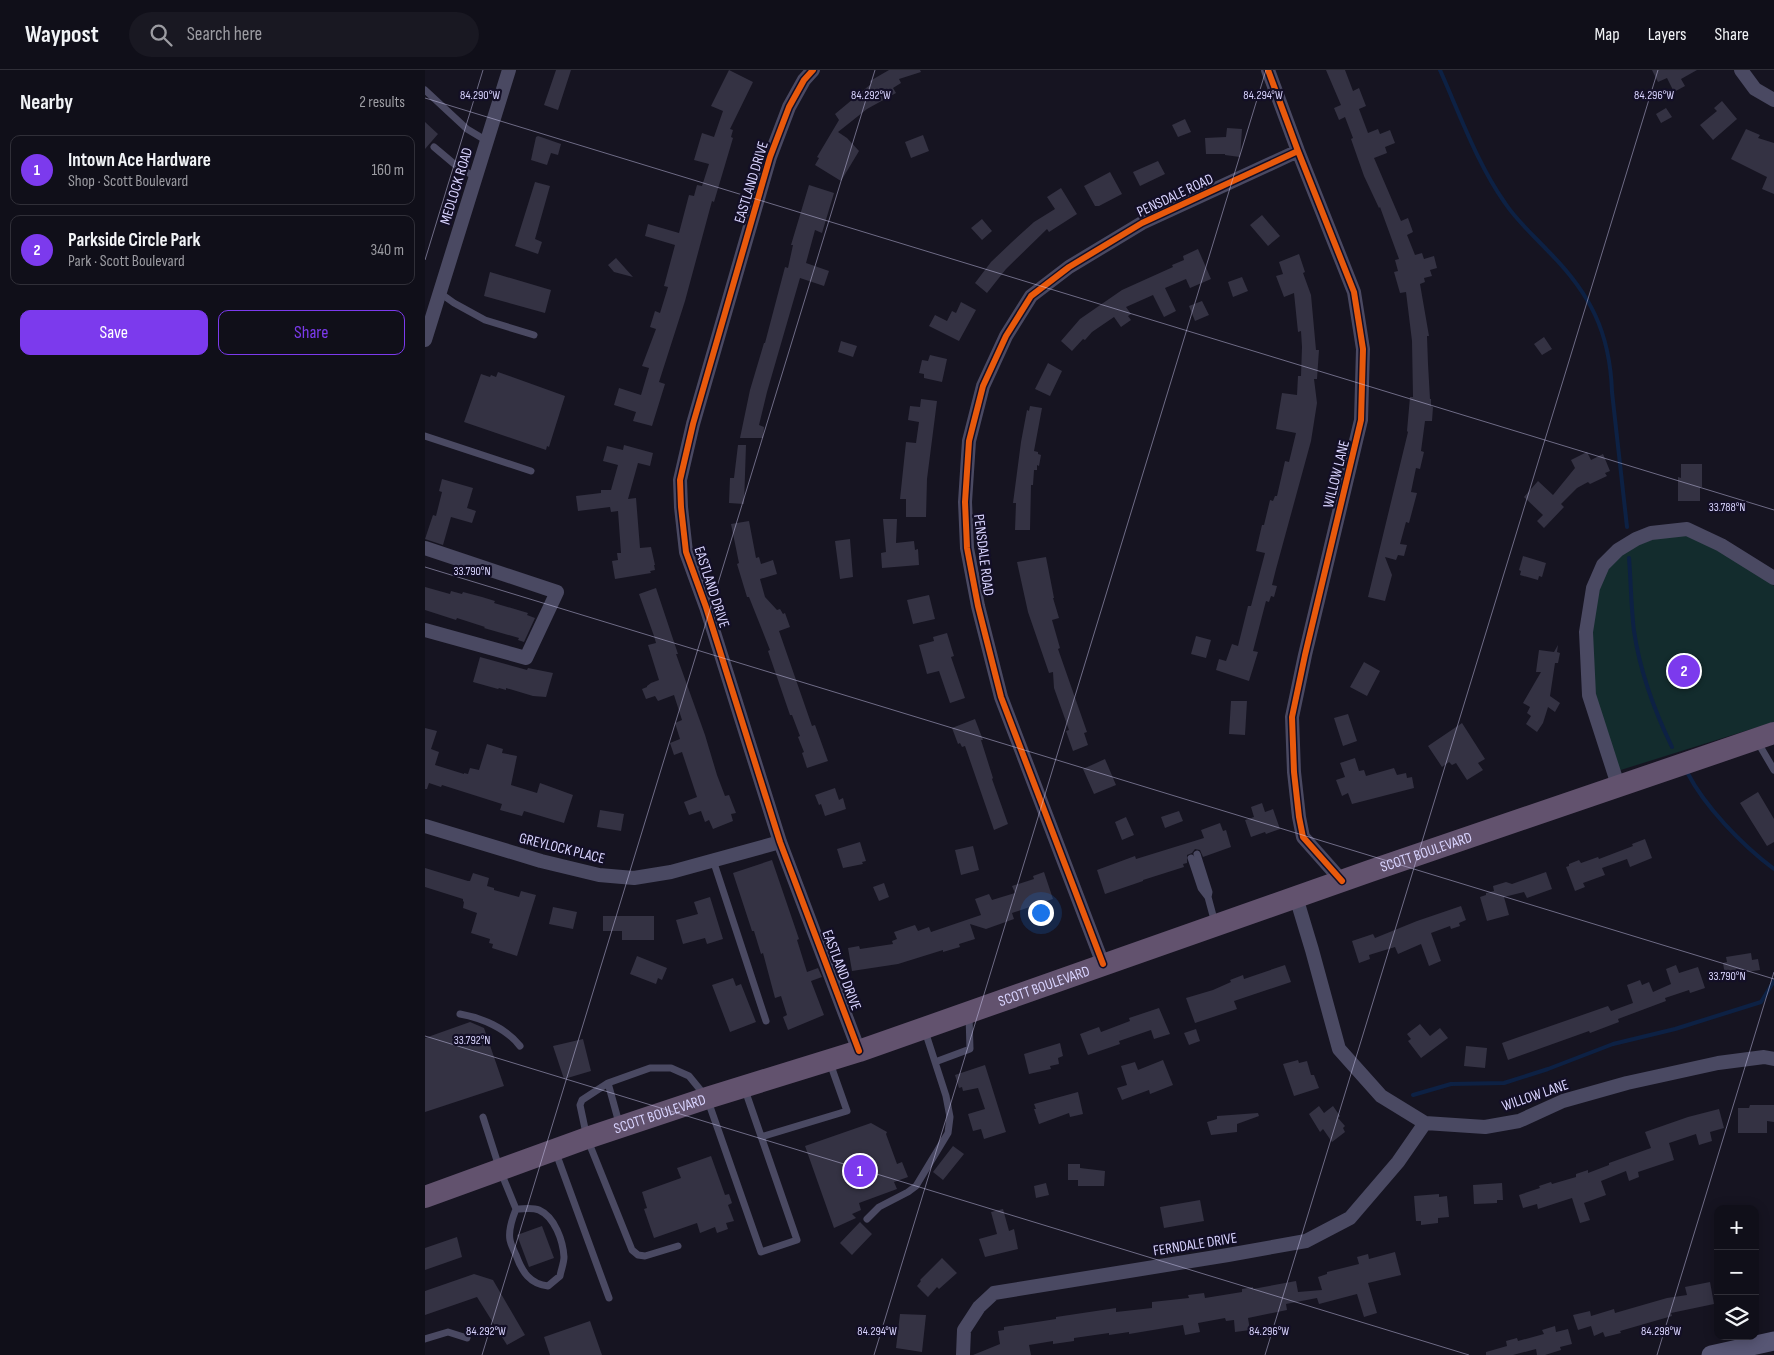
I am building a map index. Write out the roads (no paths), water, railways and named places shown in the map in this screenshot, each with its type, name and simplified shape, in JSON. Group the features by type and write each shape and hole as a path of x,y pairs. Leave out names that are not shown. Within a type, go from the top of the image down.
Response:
{"highway":[{"name":"SCOTT BOULEVARD","path":"425,1197 587,1138 707,1098 859,1051 1103,964 1618,785 1765,736"}],"main road":[{"path":"1711,1355 1774,1341"}],"street":[{"name":"MEDLOCK ROAD","path":"425,340 509,70"},
{"name":"EASTLAND DRIVE","path":"813,70 804,80 789,107 770,157 693,424 680,480 686,552 780,842 859,1051"},
{"name":"WILLOW LANE","path":"1268,70 1354,292 1363,349 1361,420 1292,717 1294,772 1303,837 1342,881"},
{"path":"1741,70 1755,88 1774,100"},
{"name":"PENSDALE ROAD","path":"1103,964 999,688 977,606 967,548 965,502 969,441 983,386 1006,336 1031,296 1069,267 1142,223 1298,151"},
{"path":"1618,785 1589,695 1586,632 1593,588 1603,565 1618,550 1636,540 1651,534 1687,529 1721,545 1774,578"},
{"path":"425,548 557,592 526,658 425,630"},
{"name":"GREYLOCK PLACE","path":"425,826 541,861 599,876 634,878 671,872 780,842"},
{"name":"WILLOW LANE","path":"1296,898 1339,1049 1381,1096 1425,1123 1485,1127 1519,1120 1563,1102 1627,1083 1718,1063 1764,1057 1774,1058"},
{"name":"FERNDALE DRIVE","path":"963,1355 964,1330 979,1307 994,1293 1228,1255 1306,1240 1350,1218 1398,1162 1425,1123"}],"lane":[{"path":"425,90 467,129 487,141"},
{"path":"435,147 459,168 476,177"},
{"path":"440,292 459,306 485,320 534,335"},
{"path":"425,436 531,471"},
{"path":"1765,736 1774,770"},
{"path":"1194,856 1201,888 1205,896 1208,897 1216,925"},
{"path":"713,860 766,1021"},
{"path":"935,1062 970,1049 969,1012"},
{"path":"460,1014 477,1018 499,1028 513,1037 520,1046"},
{"path":"867,1219 879,1207 916,1186 948,1133 950,1117 946,1096 924,1028"},
{"path":"761,1138 847,1111 829,1060"},
{"path":"678,1246 645,1256 638,1255 632,1250 587,1138 580,1105 582,1100 608,1083 650,1068 671,1068 689,1076 707,1098 761,1252 797,1240 744,1087"},
{"path":"608,1083 621,1127"},
{"path":"483,1117 516,1209 511,1223 510,1240 519,1266 528,1278 539,1285 548,1286 560,1276 564,1258 557,1229 547,1214 532,1208 516,1209"},
{"path":"555,1150 609,1298"},
{"path":"425,1339 447,1332 467,1338"}],"waterway":[{"path":"1440,70 1469,138 1495,188 1525,228 1575,282 1586,298 1602,332 1610,370 1627,527"},
{"path":"1629,558 1633,622 1640,661 1659,719 1672,747"},
{"path":"1687,772 1704,799 1725,825 1749,849 1774,869"},
{"path":"1413,1095 1451,1084 1504,1083 1548,1069 1613,1044 1675,1029 1761,1002 1774,981"}],"place":[{"name":"Parkside Circle Park","path":"1684,671"},
{"name":"Intown Ace Hardware","path":"860,1171"}]}
